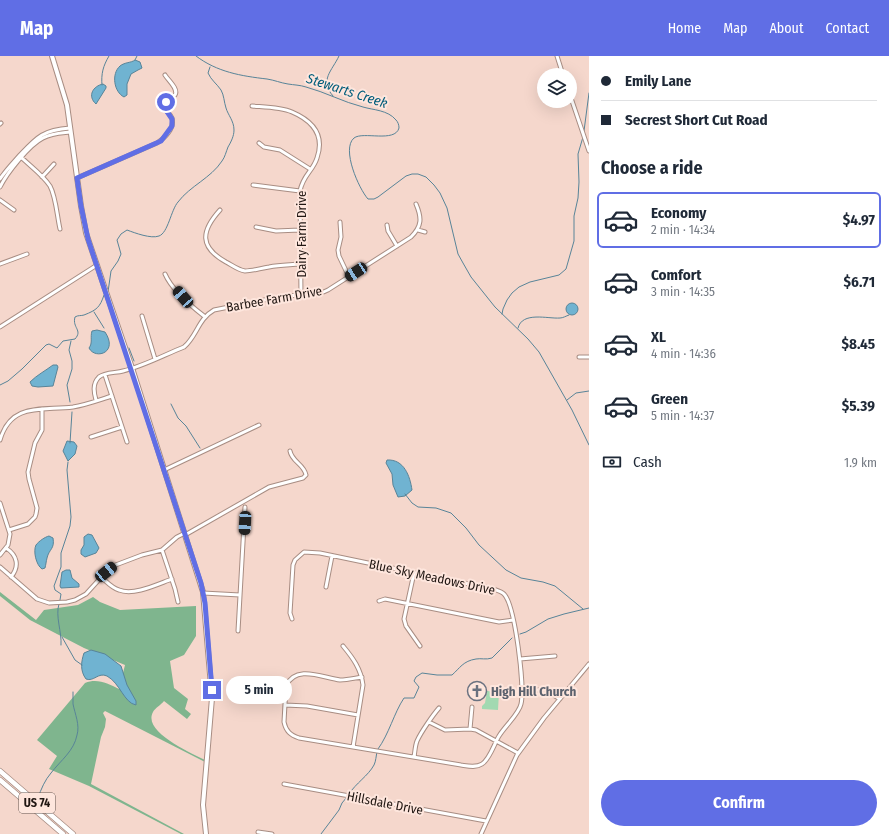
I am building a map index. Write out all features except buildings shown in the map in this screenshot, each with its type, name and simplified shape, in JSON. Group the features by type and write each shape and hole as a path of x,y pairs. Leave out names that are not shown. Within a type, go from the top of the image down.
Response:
{"highway":[{"name":"US 74","path":"0,771 73,834"},
{"name":"US 74","path":"2,781 62,834"},
{"path":"2,781 8,782 33,799"}],"main road":[{"path":"52,56 64,96 83,221 106,294 132,368 203,593 212,698 203,805 206,834"}],"street":[{"path":"557,56 561,68"},
{"path":"77,178 157,143 164,137 171,128 173,122 171,116 164,107 164,103 174,96 176,92 175,88 165,75"},
{"name":"Dairy Farm Drive","path":"252,106 292,112 314,127 320,138 320,148 316,161 303,180 300,191 301,296"},
{"path":"574,108 589,151"},
{"path":"0,179 10,165 44,138 56,133 70,130"},
{"path":"259,143 264,147 280,150 310,169"},
{"path":"21,157 42,177 51,190 60,228"},
{"path":"0,187 21,157"},
{"path":"42,177 54,164"},
{"path":"253,185 300,191"},
{"path":"0,200 14,210"},
{"path":"416,204 420,217 418,230 425,232"},
{"path":"220,210 210,222 206,234 208,247 217,257 240,270 246,271 300,264"},
{"path":"340,222 341,230 338,250 339,256 349,277"},
{"path":"386,225 397,246"},
{"path":"256,227 276,231 300,230"},
{"name":"Barbee Farm Drive","path":"204,316 221,308 269,298 323,293 408,240 418,230"},
{"path":"0,264 27,254"},
{"path":"0,327 97,265"},
{"path":"96,400 94,386 99,378 132,368 184,347 188,344 204,316 184,299 168,279 166,274"},
{"path":"142,316 155,359"},
{"path":"579,357 589,357"},
{"path":"105,375 127,442"},
{"path":"0,440 10,421 17,415 27,410 72,407 112,396"},
{"path":"9,530 28,524 35,518 37,508 28,472 35,443 42,430 42,409"},
{"path":"164,470 259,425"},
{"path":"91,437 122,427"},
{"path":"0,567 37,599 49,603 67,602 82,597 113,566 142,555 162,550 177,537 269,487 303,478 306,475 304,470 292,458 290,451"},
{"path":"0,503 9,530 10,540 0,555"},
{"path":"238,631 245,507"},
{"path":"6,548 13,553 16,558 15,572 11,577"},
{"path":"162,550 178,602"},
{"name":"Blue Sky Meadows Drive","path":"292,619 290,613 293,565 295,560 304,552 311,551 486,588 502,592 505,595 513,620 520,659 522,690 521,706 496,741 486,761 482,765 466,766 293,736 285,728 286,686 289,680 297,674 340,680 362,677"},
{"path":"326,587 332,556"},
{"path":"414,573 404,619 406,626 420,646"},
{"path":"101,577 113,587 125,592 139,590 172,579"},
{"path":"203,593 240,595"},
{"path":"379,601 385,599 499,622 513,620"},
{"path":"343,646 360,668 363,685 353,747"},
{"path":"520,659 555,656"},
{"path":"481,834 518,753 589,664"},
{"path":"522,690 545,690 560,699"},
{"path":"285,705 307,706 358,715"},
{"path":"470,729 472,707"},
{"path":"414,757 417,742 430,722 433,714 439,708"},
{"path":"430,722 445,730 476,730 518,753"},
{"name":"Hillsdale Drive","path":"284,784 486,822"},
{"path":"258,832 272,834"}],"green space":[{"path":"0,592 36,620 44,610 78,605 93,597 100,602 120,610 196,606 196,636 184,655 170,661 174,688 188,699 185,709 191,714 187,719 164,701 153,712 152,720 155,727 161,734 180,747 205,760 205,762 105,711 103,713 106,719 105,727 101,737 91,784 184,834 181,834 89,786 49,769 57,756 37,740 85,683 99,681 119,689 125,665 84,648 30,620 0,596"},
{"path":"487,691 499,692 498,710 482,709 482,706 485,703"}],"water":[{"path":"135,60 140,62 142,68 131,74 127,84 127,95 124,97 116,87 115,74 120,66"},
{"path":"103,84 106,88 96,104 92,98 92,92 96,87"},
{"path":"570,303 574,303 578,309 574,315 570,315 566,311 566,307"},
{"path":"97,330 105,332 109,339 108,349 100,354 92,352 89,348 91,344 92,331"},
{"path":"53,365 57,365 58,367 53,386 32,386 30,382"},
{"path":"67,441 74,442 77,446 75,454 68,461 63,451"},
{"path":"387,460 398,462 408,474 412,490 405,496 398,497 393,485 392,474 386,463"},
{"path":"88,534 92,535 99,548 96,553 85,557 81,554 81,550 84,545 84,537"},
{"path":"49,536 53,538 53,547 48,555 45,568 42,569 37,561 35,548 40,541"},
{"path":"70,570 72,578 79,584 79,587 61,588 62,572"},
{"path":"91,650 105,654 121,666 127,685 136,701 136,705 128,701 115,683 107,676 101,675 89,680 86,679 82,670 82,660 84,653"}],"waterway":[{"path":"102,85 103,70 109,56"},
{"path":"135,60 137,56"},
{"name":"Stewarts Creek","path":"196,56 221,70 270,79 285,84 304,86 356,105 385,112 393,117 397,121 399,128 392,135 358,136 350,143 350,159 356,178 364,194 368,199 374,199 406,176 412,174 418,174 426,177 434,185 440,193 447,208 458,254 471,277 495,307 528,339 539,352 572,410 589,445"},
{"path":"333,96 327,85 327,80 330,71 339,56"},
{"path":"108,292 111,271 121,254 117,240 121,234 127,230 152,237 162,234 165,231 173,210 178,202 188,191 212,172 224,158 233,137 234,127 226,108 222,92 208,73 210,67"},
{"path":"584,131 589,93"},
{"path":"502,314 507,300 519,287 530,282 559,275 566,269 574,241 574,216 578,198 579,182 578,154 583,137"},
{"path":"0,385 8,381 22,369 46,345 49,344 57,348 63,341 75,339 78,333 74,321 75,317 95,310 106,294"},
{"path":"94,312 104,328"},
{"path":"518,328 520,323 525,319 536,317 560,318 569,315"},
{"path":"70,402 67,385 72,369 72,361 69,350 71,341"},
{"path":"129,348 134,361"},
{"path":"567,400 576,393 589,391"},
{"path":"171,404 178,418 186,426 200,448"},
{"path":"70,443 72,412"},
{"path":"60,600 61,594 55,590 54,586 61,567 61,553 70,526 71,517 67,470 68,462"},
{"path":"405,494 412,503 418,507 436,508 451,513 466,528 479,545 506,570 521,578 555,586 583,609"},
{"path":"59,604 58,619 61,645"},
{"path":"520,634 548,619 589,608"},
{"path":"62,637 75,660 82,665"},
{"path":"378,749 404,698 414,698 419,687 414,681 416,677 422,673 452,675 468,661 492,658 512,638"},
{"path":"38,798 47,779 70,751 75,741 78,727 73,704 73,692"},
{"path":"349,794 371,769 375,763 377,752"},
{"path":"321,834 347,797"}],"place":[{"name":"High Hill Church","path":"477,691"}],"route":[{"path":"166,102 164,103 164,107 171,116 173,122 171,128 161,141 77,178 83,221 88,239 132,368 201,583 205,603 212,690"}]}
